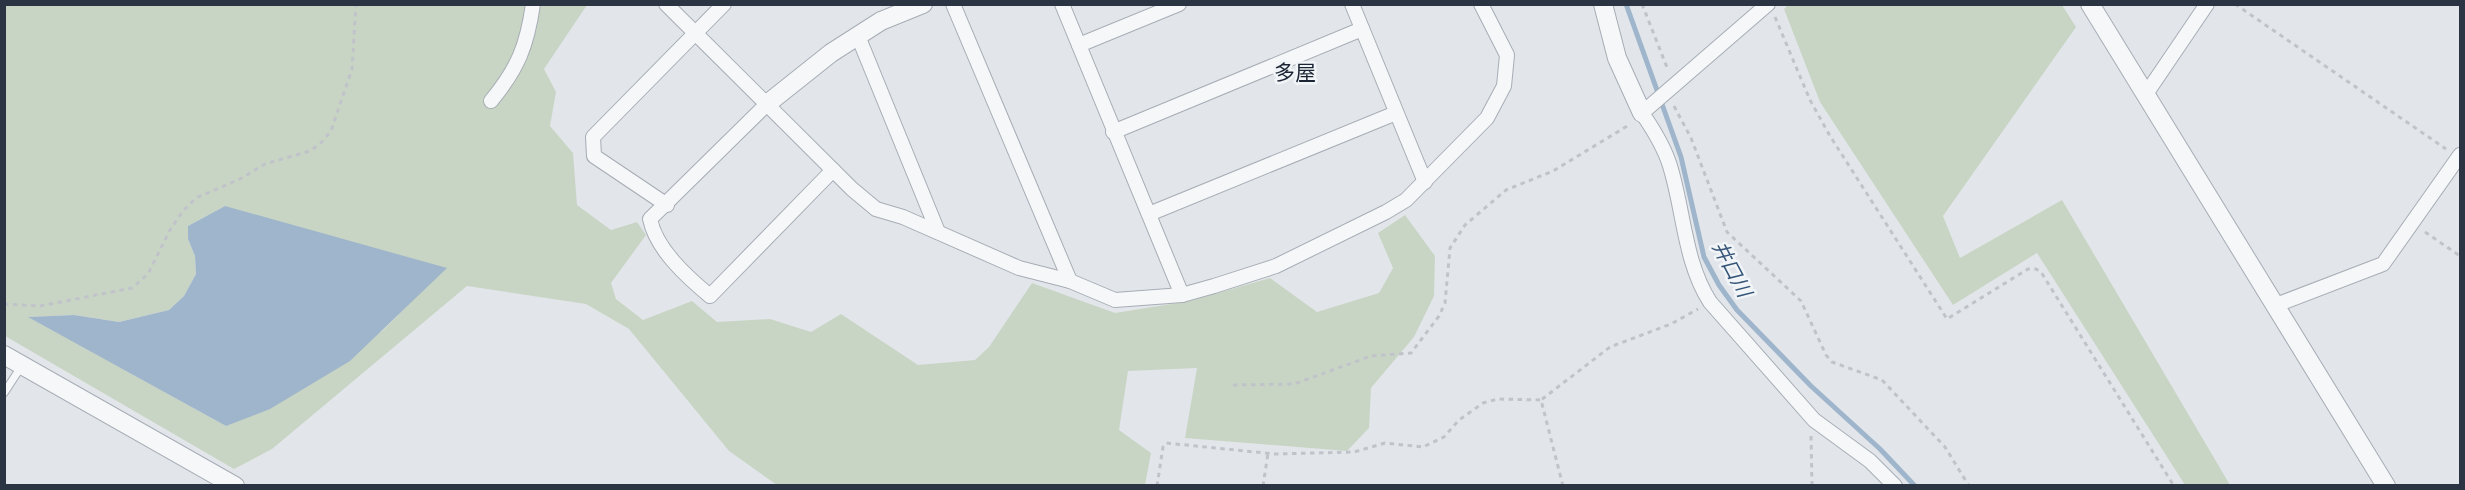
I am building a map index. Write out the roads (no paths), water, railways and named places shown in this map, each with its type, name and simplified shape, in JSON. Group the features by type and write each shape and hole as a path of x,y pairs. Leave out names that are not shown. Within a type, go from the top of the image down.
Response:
{"street":[{"path":"492,101 507,82 522,56 533,4"},
{"path":"666,4 833,170 876,209 938,232 1019,268 1070,281 1115,300 1182,295 1276,266 1336,238 1406,200 1487,118 1504,86 1507,55 1480,4"},
{"path":"667,205 594,156 593,137 724,4"},
{"path":"833,170 710,296 694,282 653,234 650,219 667,205 767,104 831,53 881,21 923,4"},
{"path":"953,4 1070,281"},
{"path":"1062,4 1182,295"},
{"path":"1079,45 1179,4"},
{"path":"1353,4 1425,182"},
{"path":"1603,4 1617,58 1642,112 1662,145 1670,167 1695,273 1710,302 1790,396 1814,420 1870,461 1895,486"},
{"path":"2090,4 2386,486"},
{"path":"2146,94 2207,4"},
{"path":"1642,112 1771,10"},
{"path":"1113,132 1362,29"},
{"path":"858,36 938,232"},
{"path":"1149,214 1396,113"},
{"path":"2276,305 2383,264 2460,156"},
{"path":"4,355 235,486"}],"lane":[{"path":"4,393 22,364"}],"water":[{"path":"225,206 447,268 350,361 270,409 226,426 28,317 74,315 119,322 169,310 184,296 196,274 195,256 188,239 188,226"}],"waterway":[{"name":"井口川","path":"1626,4 1681,157 1704,257 1719,285 1737,310 1811,386 1880,449 1915,486"}],"district":[{"name":"多屋","path":"1295,73"}]}
